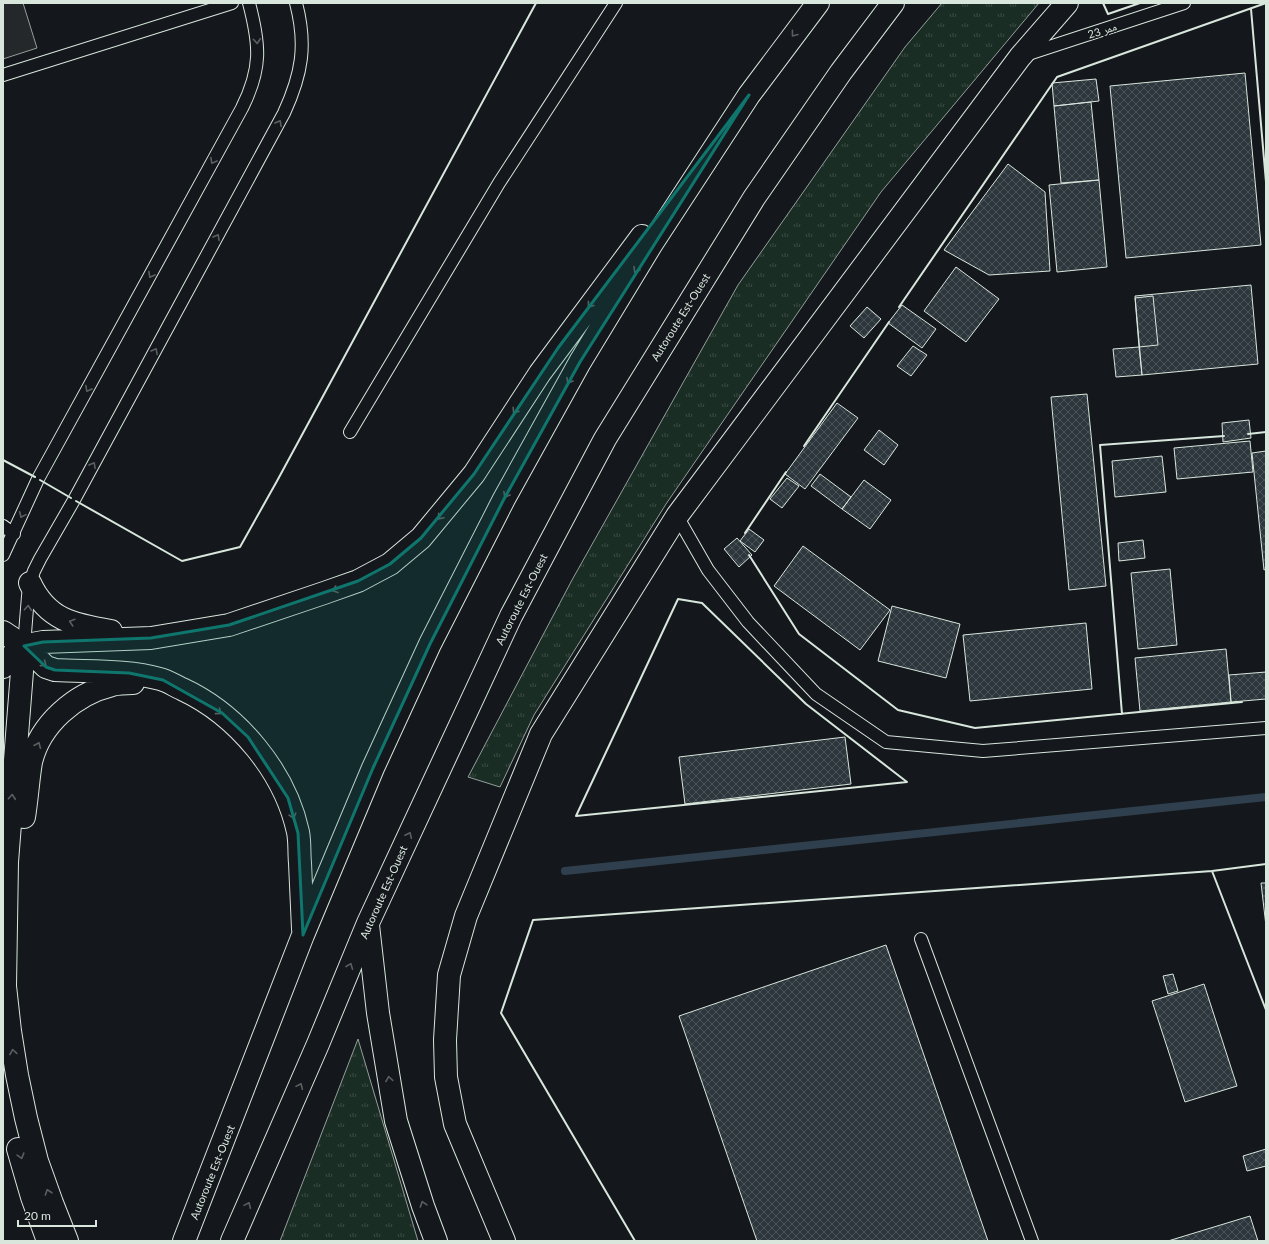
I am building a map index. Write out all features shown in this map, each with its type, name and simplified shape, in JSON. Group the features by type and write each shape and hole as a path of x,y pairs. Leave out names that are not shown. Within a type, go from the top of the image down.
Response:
{"main road":[{"name":"Autoroute Est-Ouest","path":"184,1241 303,935 373,768 430,644 504,499 592,343 651,245 748,95 818,3"},
{"name":"Autoroute Est-Ouest","path":"232,1241 318,1044 368,922 511,616 605,439 754,198 841,72 893,3"},
{"path":"504,1241 455,1124 446,1078 445,1040 448,975 466,916 541,734 678,516 1020,57 1067,3"},
{"path":"3,667 14,654 24,646 43,642 151,638 229,625 358,581 390,564 421,538 474,474 553,354 748,95"},
{"path":"30,583 36,596 45,607 56,616 93,628 151,638"},
{"path":"3,632 24,646 46,667 55,670 129,673 163,680 192,694 222,713 248,738 270,767 288,798 298,833 303,935"},
{"path":"24,646 7,862 5,986 12,1046 26,1118 37,1161 67,1241"},
{"path":"7,862 19,842 22,832 32,761 40,740 53,720 71,704 91,692 113,685 136,682 192,694"},
{"path":"368,922 378,1013 396,1121 423,1206 436,1241"},
{"path":"3,1077 17,1144 32,1197 48,1241"}],"lane":[{"path":"3,75 232,3"},
{"path":"3,555 14,534 38,479 250,93 257,62 257,46 256,29 249,3"},
{"path":"24,646 30,583 40,559 74,500 289,102 298,78 301,60 301,22 296,3"},
{"path":"350,432 499,184 616,3"},
{"name":"ممر 23","path":"1020,57 1184,3"},
{"path":"678,516 708,570 748,622 816,694 886,742 983,751 1266,728"},
{"path":"3,526 14,534"},
{"path":"921,939 1032,1241"}],"highlighted area":[{"path":"749,95 580,362 504,499 430,644 373,768 303,935 298,833 288,798 248,737 222,713 163,680 129,673 55,670 46,667 24,646 43,642 151,638 229,625 358,581 390,564 421,538 474,474 558,348"}],"green space":[{"path":"942,3 1039,3 881,192 666,504 534,715 500,787 468,777 572,580 738,285 905,47"},
{"path":"358,1039 418,1241 280,1241"}],"shaded area":[{"path":"3,3 23,3 37,48 3,59"}],"building":[{"path":"1245,73 1261,245 1126,258 1110,86"},
{"path":"1096,79 1099,101 1054,106 1052,83"},
{"path":"1091,102 1099,180 1061,183 1054,106"},
{"path":"1008,164 1045,192 1050,271 989,275 944,250"},
{"path":"1099,180 1107,267 1057,272 1049,185"},
{"path":"956,267 999,299 966,342 924,311"},
{"path":"1251,285 1258,364 1142,375 1135,296"},
{"path":"1153,296 1158,345 1139,347 1135,298"},
{"path":"902,305 936,329 922,348 888,323"},
{"path":"867,307 881,319 864,338 850,326"},
{"path":"913,346 927,355 911,376 897,366"},
{"path":"1139,347 1142,375 1116,377 1113,349"},
{"path":"1087,394 1106,586 1069,590 1051,397"},
{"path":"837,403 858,418 805,489 785,474"},
{"path":"1249,420 1251,438 1223,442 1222,423"},
{"path":"879,430 898,445 884,465 864,450"},
{"path":"1250,441 1253,472 1177,479 1174,448"},
{"path":"1266,451 1266,569 1264,570 1252,453"},
{"path":"1162,456 1166,492 1115,497 1112,461"},
{"path":"820,474 851,497 842,509 811,486"},
{"path":"787,478 799,486 782,508 770,499"},
{"path":"864,480 891,500 870,529 842,509"},
{"path":"749,529 764,540 755,552 740,541"},
{"path":"737,538 752,555 739,567 724,549"},
{"path":"1143,540 1145,558 1119,561 1118,543"},
{"path":"803,546 890,610 860,650 774,586"},
{"path":"1170,569 1177,645 1138,649 1131,573"},
{"path":"892,606 960,624 946,678 878,661"},
{"path":"1086,623 1092,689 970,701 963,635"},
{"path":"1226,649 1231,702 1140,711 1135,658"},
{"path":"1266,672 1266,699 1231,702 1229,675"},
{"path":"845,737 851,784 685,804 679,757"},
{"path":"1261,883 1266,883 1266,926"},
{"path":"886,945 988,1241 757,1241 679,1016"},
{"path":"1173,974 1178,991 1168,994 1163,976"},
{"path":"1204,984 1237,1086 1185,1102 1152,1001"},
{"path":"1266,1149 1266,1166 1247,1171 1243,1156"},
{"path":"1250,1216 1258,1241 1168,1241"}],"waterway":[{"path":"565,871 1266,797"}],"wall":[{"path":"76,501 182,561 240,547 536,3"},
{"path":"1103,3 1108,14 1140,3"},
{"path":"899,307 1057,77 1266,3"},
{"path":"1251,9 1266,182"},
{"path":"804,446 889,322"},
{"path":"1248,434 1266,432"},
{"path":"1122,714 1100,445 1224,436"},
{"path":"3,460 35,477"},
{"path":"745,533 786,472"},
{"path":"40,480 71,498"},
{"path":"749,555 799,634 898,710 975,728 1242,702"},
{"path":"678,599 702,603 806,704 907,782 576,816 678,599"},
{"path":"1212,871 1266,864"},
{"path":"635,1241 501,1013 533,920 1212,871 1266,1010"}]}
